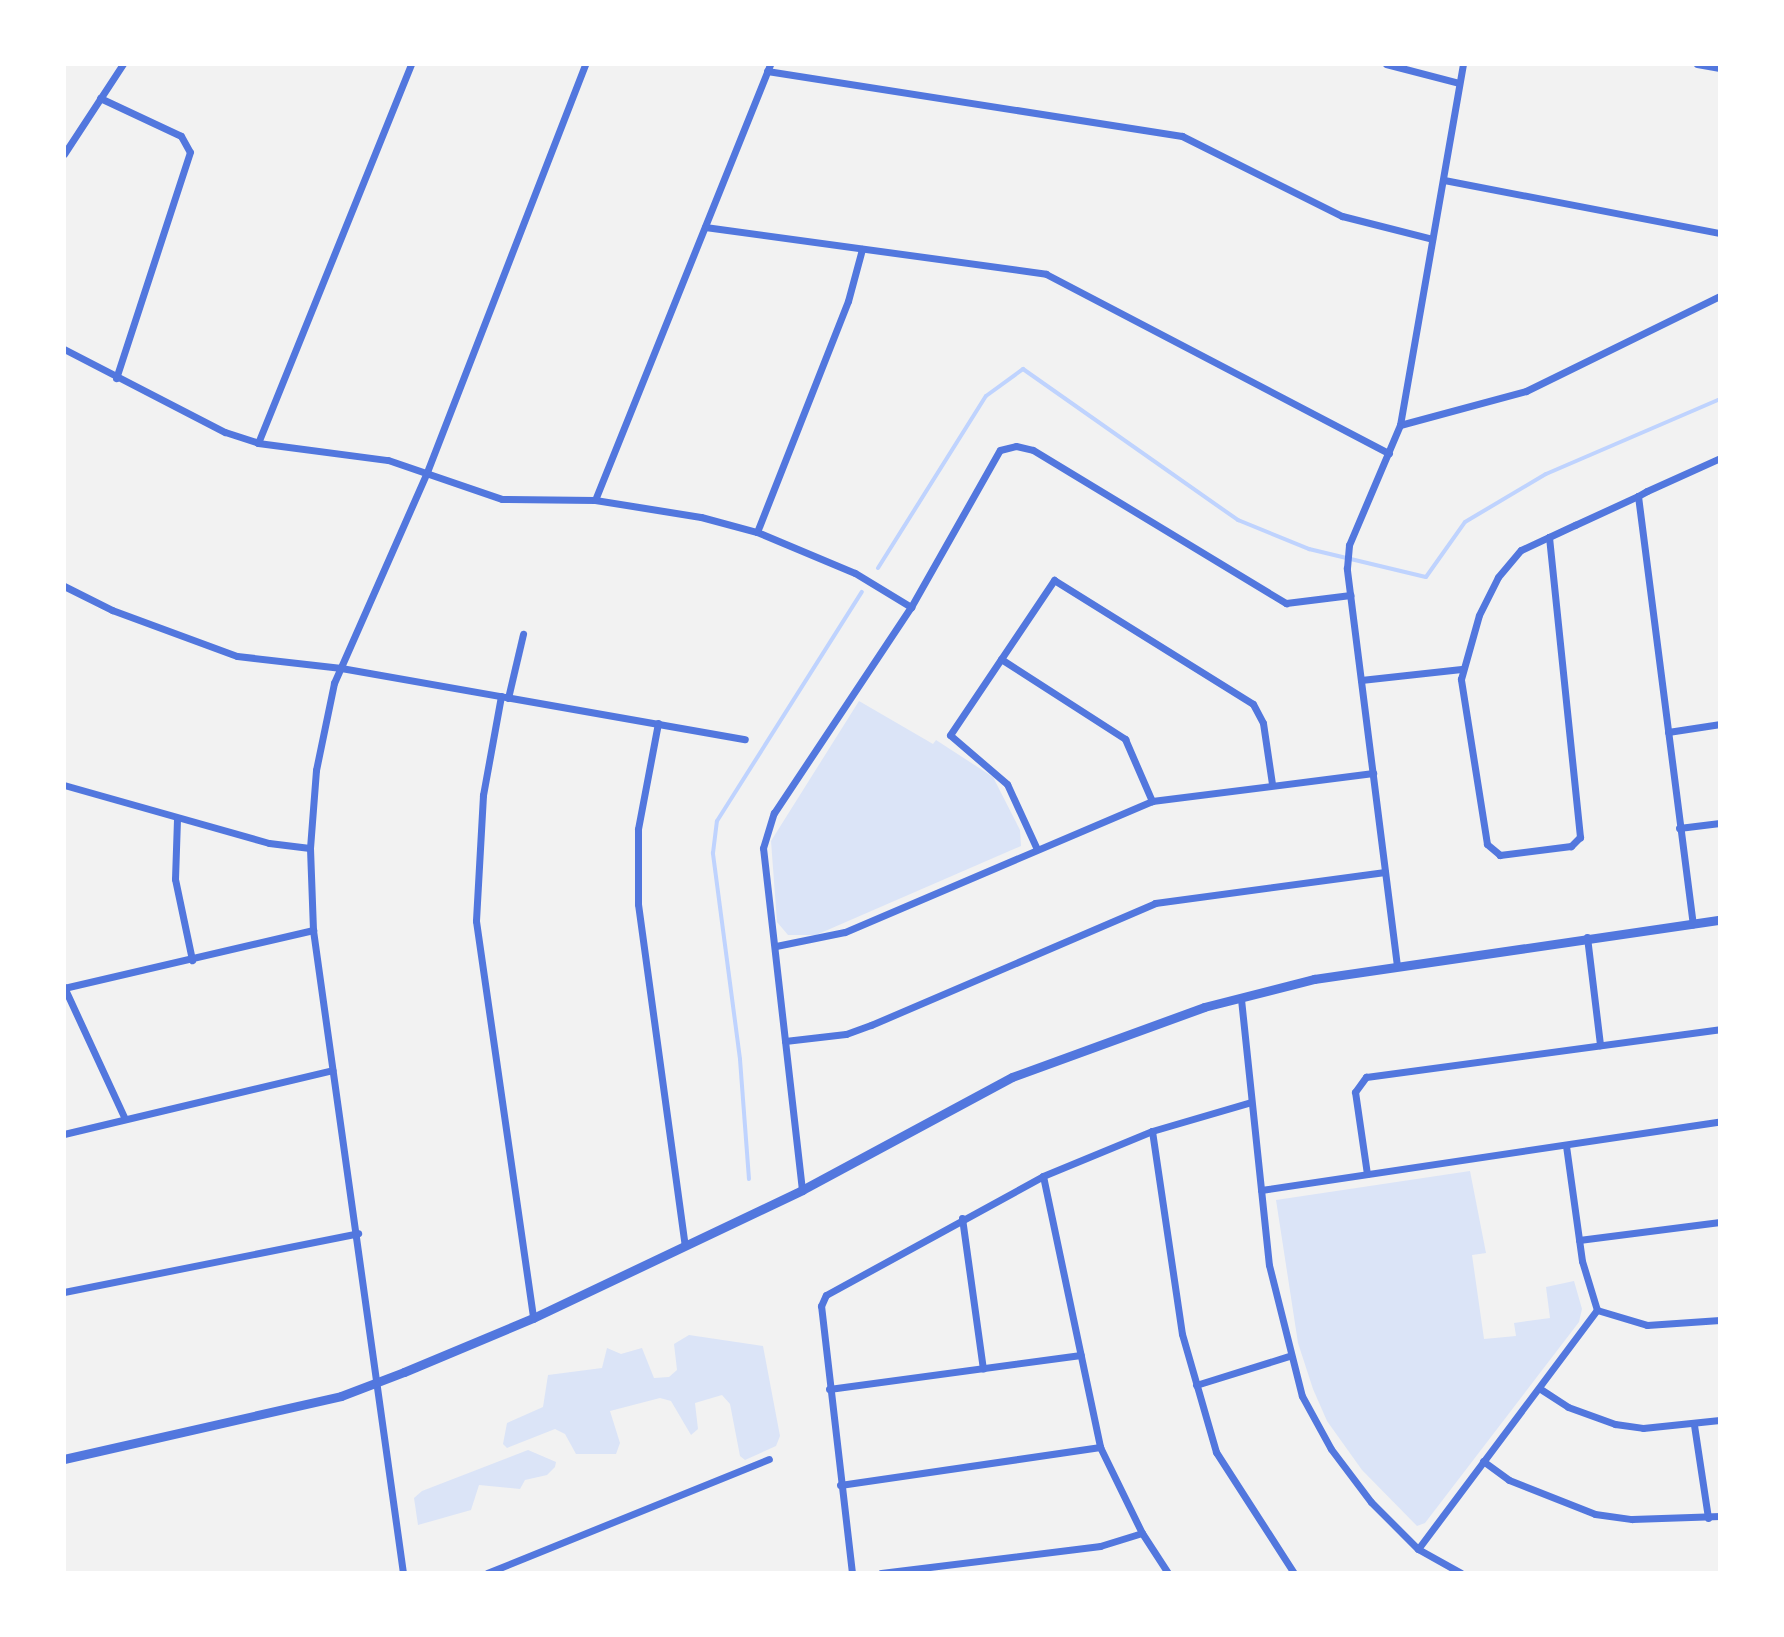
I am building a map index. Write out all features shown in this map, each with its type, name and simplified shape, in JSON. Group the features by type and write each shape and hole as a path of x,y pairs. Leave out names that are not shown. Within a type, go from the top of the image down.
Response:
{"street":[{"path":"64,154 123,64"},
{"path":"258,443 411,64"},
{"path":"403,1573 375,1383 358,1233 313,930 310,848 316,770 341,668 427,472 585,64"},
{"path":"1386,64 1459,83"},
{"path":"1397,966 1347,568 1349,545 1400,425 1463,64"},
{"path":"1697,64 1720,68"},
{"path":"595,500 769,68 1182,136 1342,216 1432,239"},
{"path":"100,98 181,136 190,152 116,378"},
{"path":"1444,180 1720,233"},
{"path":"705,227 1046,274 1389,453"},
{"path":"757,532 848,301 862,249"},
{"path":"1400,425 1526,391 1720,296"},
{"path":"64,349 116,378 258,443 352,453 427,472 502,499 595,500 656,507 757,532 855,573 911,607"},
{"path":"802,1190 763,848 768,829 911,607 1000,450 1016,446 1033,450 1286,603 1351,595"},
{"path":"1549,537 1580,833 1574,845 1504,855 1489,848 1461,669 1498,577 1521,550 1549,537 1638,496 1720,458"},
{"path":"1638,496 1693,924"},
{"path":"1036,847 1007,784 950,735 1051,583 1059,581 1253,704 1263,723 1272,784"},
{"path":"64,586 112,610 237,656 341,668 745,739"},
{"path":"523,634 504,697 483,795 476,921 533,1318"},
{"path":"1001,659 1125,739 1152,801"},
{"path":"1361,680 1461,669"},
{"path":"658,723 638,829 638,904 685,1246"},
{"path":"1668,732 1720,724"},
{"path":"776,946 845,932 1036,847 1152,801 1373,773"},
{"path":"64,785 269,843 310,848"},
{"path":"177,819 175,879 192,960"},
{"path":"1679,828 1720,823"},
{"path":"785,1041 846,1034 871,1025 1155,903 1385,872"},
{"path":"64,1459 341,1396 375,1383 533,1318 802,1190 1012,1077 1094,1044 1314,979 1720,920"},
{"path":"125,1119 64,988 313,930"},
{"path":"1587,937 1600,1045"},
{"path":"1241,999 1269,1265 1289,1356 1302,1396 1331,1449 1371,1502 1418,1549 1461,1573"},
{"path":"1367,1174 1355,1092 1366,1077 1720,1029"},
{"path":"64,1134 332,1070"},
{"path":"852,1573 821,1306 826,1295 1043,1176 1152,1131 1251,1102"},
{"path":"1261,1190 1720,1121"},
{"path":"1152,1131 1174,1290 1196,1385 1216,1452 1294,1573"},
{"path":"1418,1549 1483,1461 1542,1390 1597,1310 1579,1240 1566,1145"},
{"path":"1043,1176 1100,1447 1142,1533 1168,1573"},
{"path":"962,1218 983,1369"},
{"path":"1579,1240 1720,1222"},
{"path":"64,1292 358,1233"},
{"path":"1597,1310 1647,1325 1720,1320"},
{"path":"829,1389 1081,1355"},
{"path":"1196,1385 1289,1356"},
{"path":"1542,1390 1568,1407 1615,1424 1694,1425 1720,1420"},
{"path":"1694,1425 1708,1518"},
{"path":"840,1485 1100,1447"},
{"path":"487,1573 769,1459"},
{"path":"1483,1461 1509,1480 1595,1514 1632,1519 1720,1516"},
{"path":"881,1573 1100,1546 1142,1533"}],"shaded area":[{"path":"859,701 933,744 936,740 993,777 1020,830 1021,846 816,935 788,935 777,922 771,841"},
{"path":"1470,1171 1486,1253 1472,1255 1484,1339 1516,1336 1514,1323 1550,1318 1546,1287 1574,1281 1582,1309 1579,1322 1425,1523 1417,1526 1362,1470 1327,1421 1313,1389 1298,1343 1276,1200"},
{"path":"689,1335 763,1346 780,1436 776,1446 745,1460 740,1456 730,1404 722,1395 695,1403 698,1429 691,1435 671,1401 660,1398 610,1411 620,1443 616,1454 576,1454 565,1434 555,1429 507,1448 503,1444 507,1423 543,1407 548,1375 602,1368 607,1348 621,1354 642,1348 654,1378 669,1377 677,1370 674,1344"},
{"path":"528,1450 556,1462 555,1467 547,1475 525,1480 520,1489 479,1485 471,1510 418,1525 414,1498 422,1491"}],"waterway":[{"path":"878,568 986,396 1023,369 1238,520 1309,549 1426,577 1465,522 1546,474 1720,399"},
{"path":"749,1179 740,1059 713,853 717,821 862,592"}]}
